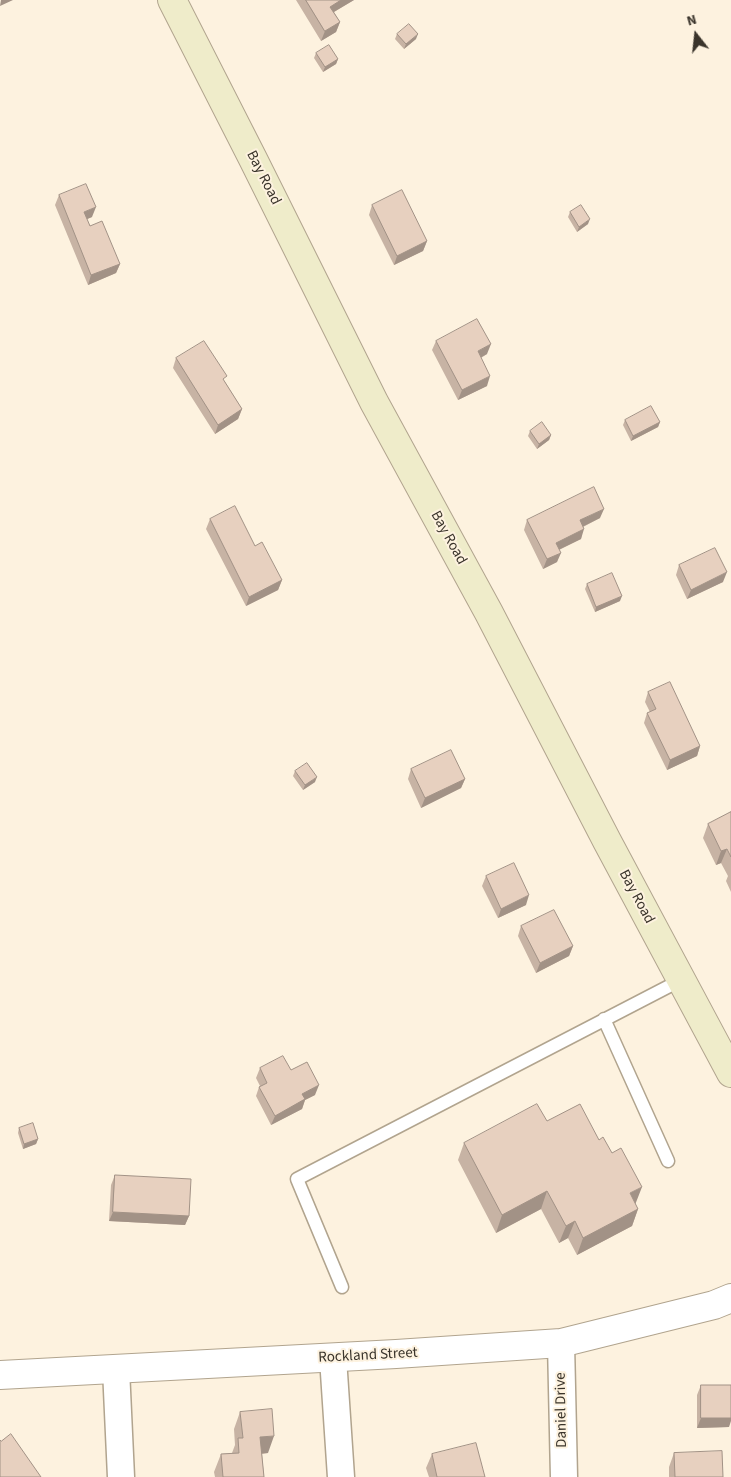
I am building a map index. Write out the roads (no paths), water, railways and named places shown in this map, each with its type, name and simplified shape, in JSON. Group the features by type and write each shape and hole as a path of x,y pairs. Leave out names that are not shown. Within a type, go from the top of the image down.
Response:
{"main road":[{"name":"Bay Road","path":"172,0 374,402 489,613 731,1073"}],"street":[{"name":"Rockland Street","path":"0,1375 333,1358 561,1343 714,1305 731,1298"},
{"name":"Daniel Drive","path":"561,1343 564,1477"},
{"path":"333,1358 341,1477"},
{"path":"116,1369 121,1477"}],"lane":[{"path":"342,1287 297,1179 681,980"},
{"path":"604,1019 668,1161"}]}
